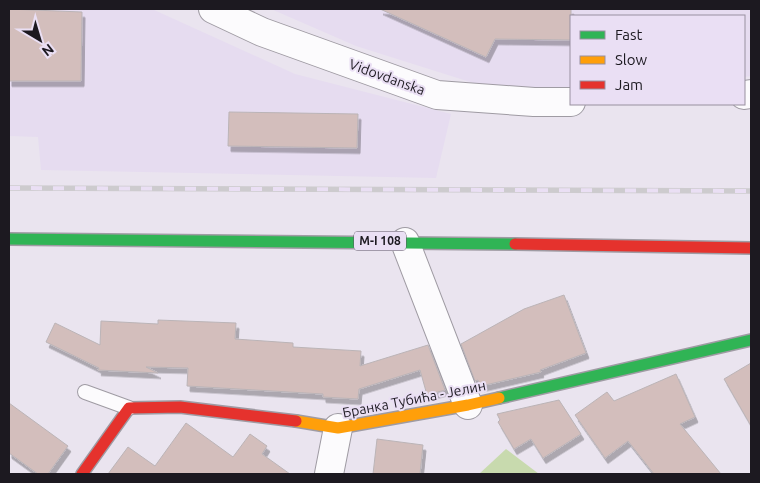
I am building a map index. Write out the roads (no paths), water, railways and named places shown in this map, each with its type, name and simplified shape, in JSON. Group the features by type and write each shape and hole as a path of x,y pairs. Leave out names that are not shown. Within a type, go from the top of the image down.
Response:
{"main road":[{"name":"M-I 108","path":"9,239 405,242 751,248"},
{"name":"Бранка Тубића - Јелин","path":"129,408 180,407 292,420 338,428 468,405 751,340"},
{"path":"82,474 129,408"}],"street":[{"name":"Vidovdanska","path":"213,9 262,32 437,95 534,102 570,102"},
{"path":"405,242 468,405"},
{"path":"329,474 338,428"}],"lane":[{"path":"85,392 129,408"}],"railway":[{"path":"9,188 751,191"}]}
